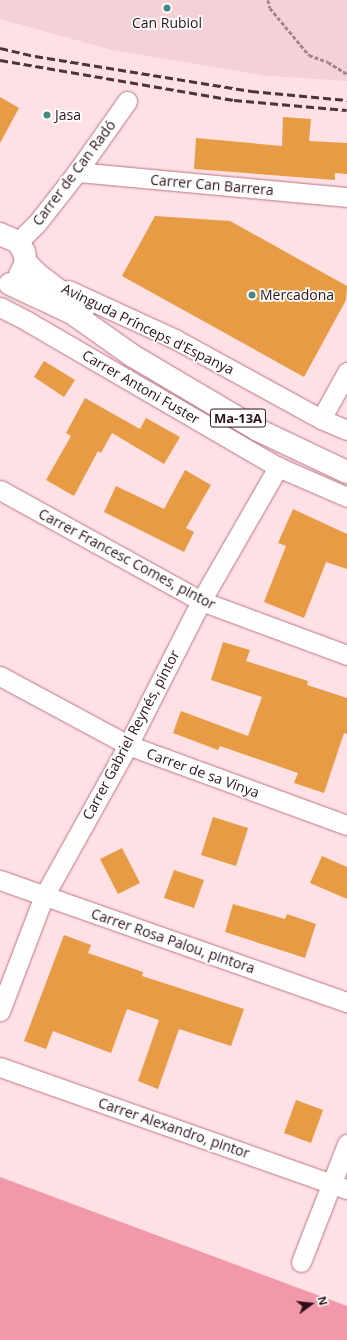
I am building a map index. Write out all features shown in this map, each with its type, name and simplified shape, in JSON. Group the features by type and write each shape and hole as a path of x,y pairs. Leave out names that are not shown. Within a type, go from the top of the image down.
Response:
{"main road":[{"path":"5,236 24,252 32,269"},
{"name":"Ma-13A","path":"5,285 32,269 77,304 133,356"},
{"name":"Ma-13A","path":"5,285 72,314 133,356 258,430 347,472"}],"street":[{"name":"Carrer de Can Radó","path":"5,236 38,222 77,172 127,101"},
{"name":"Carrer Can Barrera","path":"77,172 347,197"},
{"name":"Avinguda Prínceps d'Espanya","path":"32,269 81,297 175,339 321,419 347,430"},
{"name":"Carrer Antoni Fuster","path":"0,307 28,321 278,467 347,497"},
{"path":"321,419 347,372"},
{"name":"Carrer Gabriel Reynés, pintor","path":"0,1011 44,896 128,745 201,601 278,467"},
{"name":"Carrer Francesc Comes, pintor","path":"0,490 201,601 347,655"},
{"name":"Carrer de sa Vinya","path":"0,676 128,745 347,825"},
{"name":"Carrer Rosa Palou, pintora","path":"0,880 347,1002"},
{"name":"Carrer Alexandro, pintor","path":"0,1067 340,1187"},
{"path":"301,1262 340,1187 347,1144"}],"path":[{"path":"268,0 270,8 309,55 328,62 347,74"}],"shaded area":[{"path":"0,0 347,0 347,81 270,76 112,50 0,19"},
{"path":"0,1177 347,1306 347,1340 0,1340"}],"building":[{"path":"0,97 19,108 0,143"},
{"path":"283,117 311,119 309,141 347,143 347,174 335,173 335,180 194,169 196,138 282,146"},
{"name":"Mercadona","path":"155,216 230,221 347,286 346,300 304,377 122,276"},
{"path":"44,361 75,380 64,397 34,377"},
{"path":"85,398 140,429 146,418 180,437 164,464 112,433 101,453 98,451 74,496 46,480 71,436 66,433"},
{"path":"185,470 211,485 186,528 194,532 184,552 104,512 116,486 164,509"},
{"path":"293,509 347,534 347,569 326,562 304,618 264,602 286,546 278,543"},
{"path":"223,642 250,650 246,661 308,681 307,685 347,698 347,734 344,733 324,793 294,783 298,773 220,746 218,750 173,733 181,711 248,736 262,697 211,680"},
{"path":"213,817 248,828 236,866 201,855"},
{"path":"122,848 140,883 118,894 100,859"},
{"path":"322,856 347,867 347,899 310,883"},
{"path":"174,870 204,880 194,908 164,898"},
{"path":"233,904 285,919 287,914 316,924 305,958 225,932"},
{"path":"64,935 91,945 88,953 143,972 142,976 244,1009 231,1046 179,1029 158,1089 138,1081 159,1020 127,1009 111,1053 53,1031 46,1049 24,1041"},
{"path":"296,1100 323,1110 311,1143 284,1133"}],"railway":[{"path":"0,48 35,56 251,91 347,100"},
{"path":"0,60 234,100 347,110"}],"place":[{"name":"Can Rubiol","path":"167,8"},
{"name":"Jasa","path":"47,115"},
{"name":"Mercadona","path":"252,295"}]}
